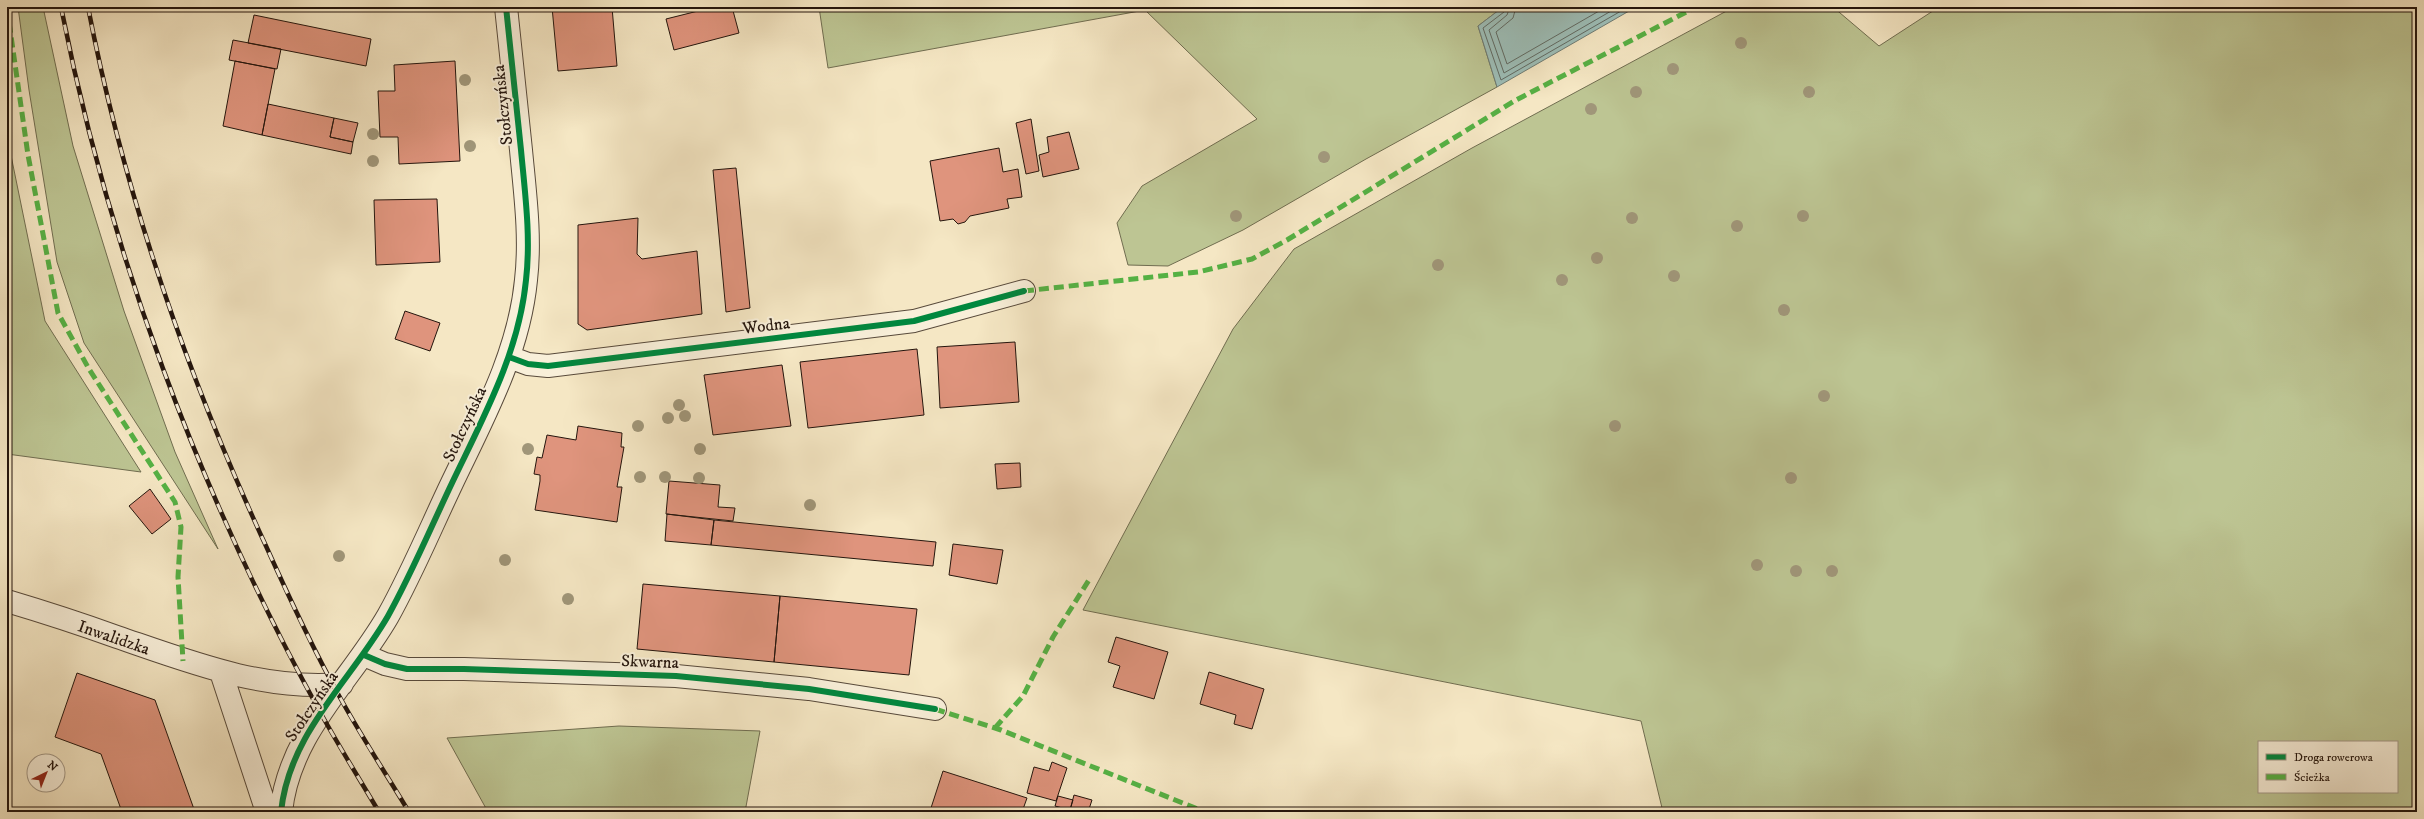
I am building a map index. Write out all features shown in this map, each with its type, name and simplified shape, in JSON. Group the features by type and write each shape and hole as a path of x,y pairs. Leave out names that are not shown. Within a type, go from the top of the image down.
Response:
{"street":[{"name":"Stołczyńska","path":"280,812 286,780 297,752 314,721 364,655 396,602 510,357 523,303 528,250 526,196 506,7"},
{"name":"Wodna","path":"510,357 528,364 548,366 914,321 1024,291"},
{"name":"Inwalidzka","path":"7,601 221,672 276,682 306,685 342,684"},
{"name":"Skwarna","path":"364,655 385,664 408,669 464,669 676,676 809,689 935,709"},
{"path":"221,672 267,812"}],"green space":[{"path":"18,7 43,7 73,146 124,311 175,452 218,549 84,343 57,262 29,90"},
{"path":"819,7 1503,7 1478,26 1497,87 1366,159 1243,230 1168,266 1128,265 1117,223 1142,186 1257,119 1145,10 828,68"},
{"path":"1734,7 1833,7 1879,46 1939,7 2417,7 2417,812 1663,812 1641,721 1083,610 1233,329 1294,249 1472,148"},
{"path":"7,136 45,321 141,472 7,454"},
{"path":"619,726 760,731 745,812 488,812 447,738"}],"water":[{"path":"1503,7 1636,7 1497,87 1478,26"}],"building":[{"path":"552,7 612,7 617,66 558,71"},
{"path":"714,7 732,7 739,33 674,50 666,19"},
{"path":"254,15 371,39 366,66 248,43"},
{"path":"233,40 281,49 277,69 229,60"},
{"path":"235,61 275,69 262,135 223,126"},
{"path":"455,61 460,161 399,164 398,137 380,137 378,91 395,91 394,65"},
{"path":"268,104 334,118 330,137 353,142 351,154 262,135"},
{"path":"334,118 358,123 353,142 330,137"},
{"path":"1031,119 1039,171 1026,174 1016,123"},
{"path":"1069,132 1079,169 1043,177 1039,155 1049,152 1047,137"},
{"path":"999,148 1003,172 1018,169 1022,197 1007,199 1009,208 970,216 965,222 958,224 953,219 940,221 930,161"},
{"path":"736,168 750,308 726,312 713,170"},
{"path":"437,199 440,262 376,265 374,200"},
{"path":"638,218 637,254 642,259 697,251 702,314 587,330 578,324 578,225"},
{"path":"405,311 440,323 430,351 395,339"},
{"path":"1015,342 1019,402 940,408 937,347"},
{"path":"917,349 924,415 808,428 800,362"},
{"path":"782,365 791,426 713,435 704,375"},
{"path":"578,426 622,433 621,447 624,447 617,487 622,487 617,522 535,510 540,475 534,474 537,457 542,458 547,435 576,440"},
{"path":"1020,463 1021,487 997,489 995,464"},
{"path":"669,481 720,485 718,507 735,508 733,521 666,514"},
{"path":"150,489 171,519 152,534 129,506"},
{"path":"667,514 714,520 711,545 665,541"},
{"path":"714,520 936,542 933,566 711,545"},
{"path":"953,544 1003,550 997,584 949,575"},
{"path":"643,584 780,596 774,662 637,649"},
{"path":"780,596 917,609 909,675 774,662"},
{"path":"1116,637 1168,652 1154,699 1113,687 1120,666 1108,662"},
{"path":"1209,672 1264,689 1252,729 1234,724 1236,715 1200,704"},
{"path":"77,673 155,700 195,812 122,812 101,754 55,737"},
{"path":"1052,762 1067,768 1056,801 1027,793 1034,767 1049,771"},
{"path":"943,771 1027,798 1022,812 930,811"},
{"path":"1074,795 1092,800 1088,812 1070,810"},
{"path":"1058,796 1073,800 1070,810 1055,806"},
{"path":"818,810 841,812 818,812"}],"railway":[{"path":"61,7 81,99 105,190 132,280 163,369 197,456 235,543 275,627 326,723 379,812"},
{"path":"88,7 103,77 139,214 184,349 210,416 266,546 318,656 354,722 409,812"}],"marked path":[{"path":"1024,291 1198,272 1252,259 1287,240 1516,100 1696,7"},
{"path":"7,8 28,155 58,313 89,369 175,502 181,527 178,577 183,661"},
{"path":"995,728 1023,696 1053,637 1089,580"},
{"path":"935,709 1001,730 1205,812"}],"cycle path":[{"path":"281,812 286,784 296,757 308,733 323,709 373,640 397,600 487,409 508,359 516,333 526,280 528,231 506,7"},
{"path":"509,357 528,364 548,366 914,321 1024,291"},
{"path":"364,655 385,664 407,669 464,669 676,676 809,689 935,709"}]}
